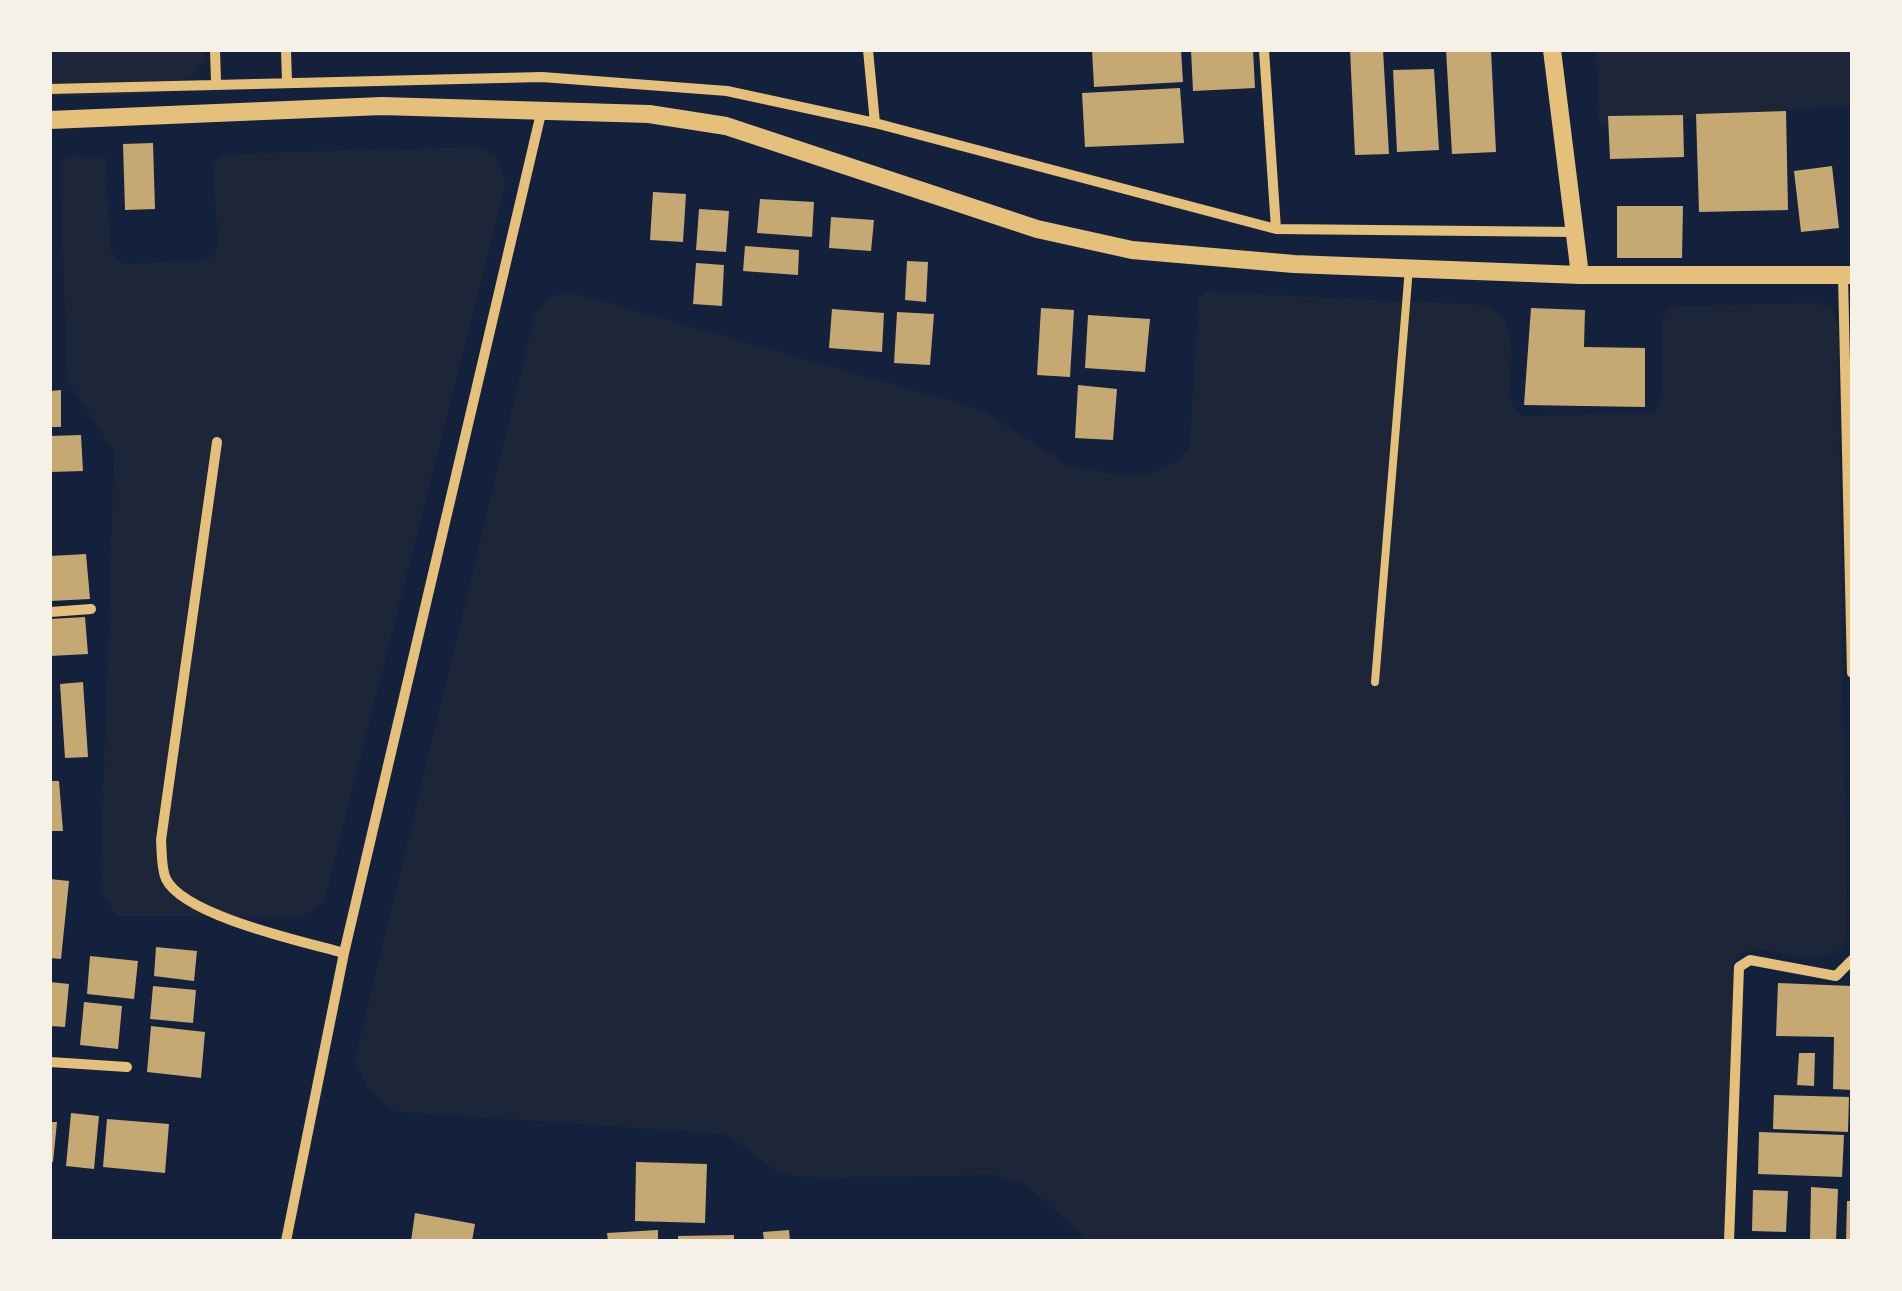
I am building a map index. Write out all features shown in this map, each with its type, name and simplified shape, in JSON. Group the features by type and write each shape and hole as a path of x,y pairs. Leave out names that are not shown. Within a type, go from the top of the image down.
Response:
{"street":[{"path":"215,50 216,82"},
{"path":"286,50 287,82"},
{"path":"868,50 875,123"},
{"path":"1264,50 1276,229"},
{"path":"1552,50 1580,275"},
{"path":"50,89 216,82 560,78 727,91 875,123 1276,229 1574,232"},
{"path":"50,120 382,106 649,114 726,126 1038,228 1116,248 1294,264 1580,275 1848,275 1852,673"},
{"path":"286,1241 344,954 542,109"},
{"path":"217,442 161,840 166,878 188,900 235,920 344,954"},
{"path":"50,612 92,608"},
{"path":"1729,1241 1739,967 1750,960 1836,976 1852,960"},
{"path":"50,1062 127,1067"}],"lane":[{"path":"1375,682 1410,268"}],"shaded area":[{"path":"50,50 206,50 199,68 185,81 166,89 117,96 50,96"},
{"path":"1595,50 1852,50 1852,105 1600,127"},
{"path":"475,147 495,155 506,182 324,902 302,917 117,916 100,892 114,453 67,380 60,162 68,155 106,159 111,252 124,264 202,261 213,256 218,245 213,166 223,154"},
{"path":"570,292 983,410 1069,466 1127,476 1154,472 1176,462 1190,447 1198,300 1207,292 1484,305 1496,312 1509,332 1509,399 1522,416 1653,413 1661,403 1662,319 1671,306 1817,303 1832,309 1838,323 1847,933 1842,948 1829,955 1756,950 1734,960 1730,1241 1089,1241 1025,1184 995,1175 818,1178 781,1174 726,1134 393,1111 368,1088 355,1060 535,314 549,298"}],"building":[{"path":"1092,50 1181,50 1183,82 1094,87"},
{"path":"1191,50 1253,50 1255,88 1193,91"},
{"path":"1350,50 1383,50 1389,154 1355,155"},
{"path":"1446,50 1491,50 1496,152 1452,154"},
{"path":"1434,69 1439,150 1397,152 1393,70"},
{"path":"1180,88 1184,143 1085,147 1082,93"},
{"path":"1786,111 1788,210 1699,212 1696,114"},
{"path":"1683,115 1684,157 1610,159 1608,116"},
{"path":"153,143 155,209 125,210 123,144"},
{"path":"1832,166 1839,228 1801,232 1794,171"},
{"path":"653,192 686,194 683,242 650,240"},
{"path":"760,199 814,202 812,237 757,233"},
{"path":"1617,206 1683,206 1682,258 1617,258"},
{"path":"699,209 729,211 726,252 696,250"},
{"path":"831,217 874,220 871,251 829,248"},
{"path":"745,246 799,250 798,275 743,271"},
{"path":"907,261 928,262 926,302 905,300"},
{"path":"696,263 724,265 722,306 693,304"},
{"path":"1041,308 1074,310 1070,377 1037,375"},
{"path":"1531,308 1585,310 1584,347 1645,348 1645,407 1524,405"},
{"path":"832,309 884,313 882,352 829,348"},
{"path":"897,312 934,314 930,365 894,363"},
{"path":"1088,315 1150,319 1145,372 1085,368"},
{"path":"1078,385 1117,389 1113,440 1075,438"},
{"path":"61,390 61,427 50,427 50,391"},
{"path":"81,435 83,471 50,472 50,436"},
{"path":"86,554 90,599 50,601 50,556"},
{"path":"85,617 88,654 50,656 50,619"},
{"path":"83,682 88,757 65,758 60,684"},
{"path":"50,781 59,781 63,831 50,831"},
{"path":"50,879 69,881 61,959 50,958"},
{"path":"156,947 197,951 194,981 154,976"},
{"path":"90,956 138,961 134,999 87,994"},
{"path":"50,982 69,984 65,1027 50,1026"},
{"path":"1778,983 1852,986 1852,1090 1833,1089 1834,1037 1776,1036"},
{"path":"153,986 196,990 193,1023 150,1019"},
{"path":"84,1002 122,1006 118,1049 80,1045"},
{"path":"151,1026 205,1032 201,1078 147,1072"},
{"path":"1799,1053 1815,1053 1814,1086 1797,1085"},
{"path":"1774,1095 1849,1097 1848,1132 1773,1129"},
{"path":"71,1113 99,1116 94,1169 66,1166"},
{"path":"107,1119 169,1124 165,1173 103,1167"},
{"path":"50,1122 57,1122 53,1162 50,1162"},
{"path":"1759,1132 1844,1135 1842,1177 1758,1174"},
{"path":"636,1162 707,1164 705,1223 635,1221"},
{"path":"1811,1187 1838,1189 1836,1241 1810,1241"},
{"path":"1753,1190 1788,1191 1786,1232 1752,1231"},
{"path":"1847,1201 1852,1201 1852,1241 1846,1241"},
{"path":"415,1213 475,1224 472,1241 411,1241"},
{"path":"658,1230 658,1241 608,1241 607,1233"},
{"path":"789,1230 790,1241 764,1241 763,1232"},
{"path":"734,1235 734,1241 678,1241 678,1236"}]}
